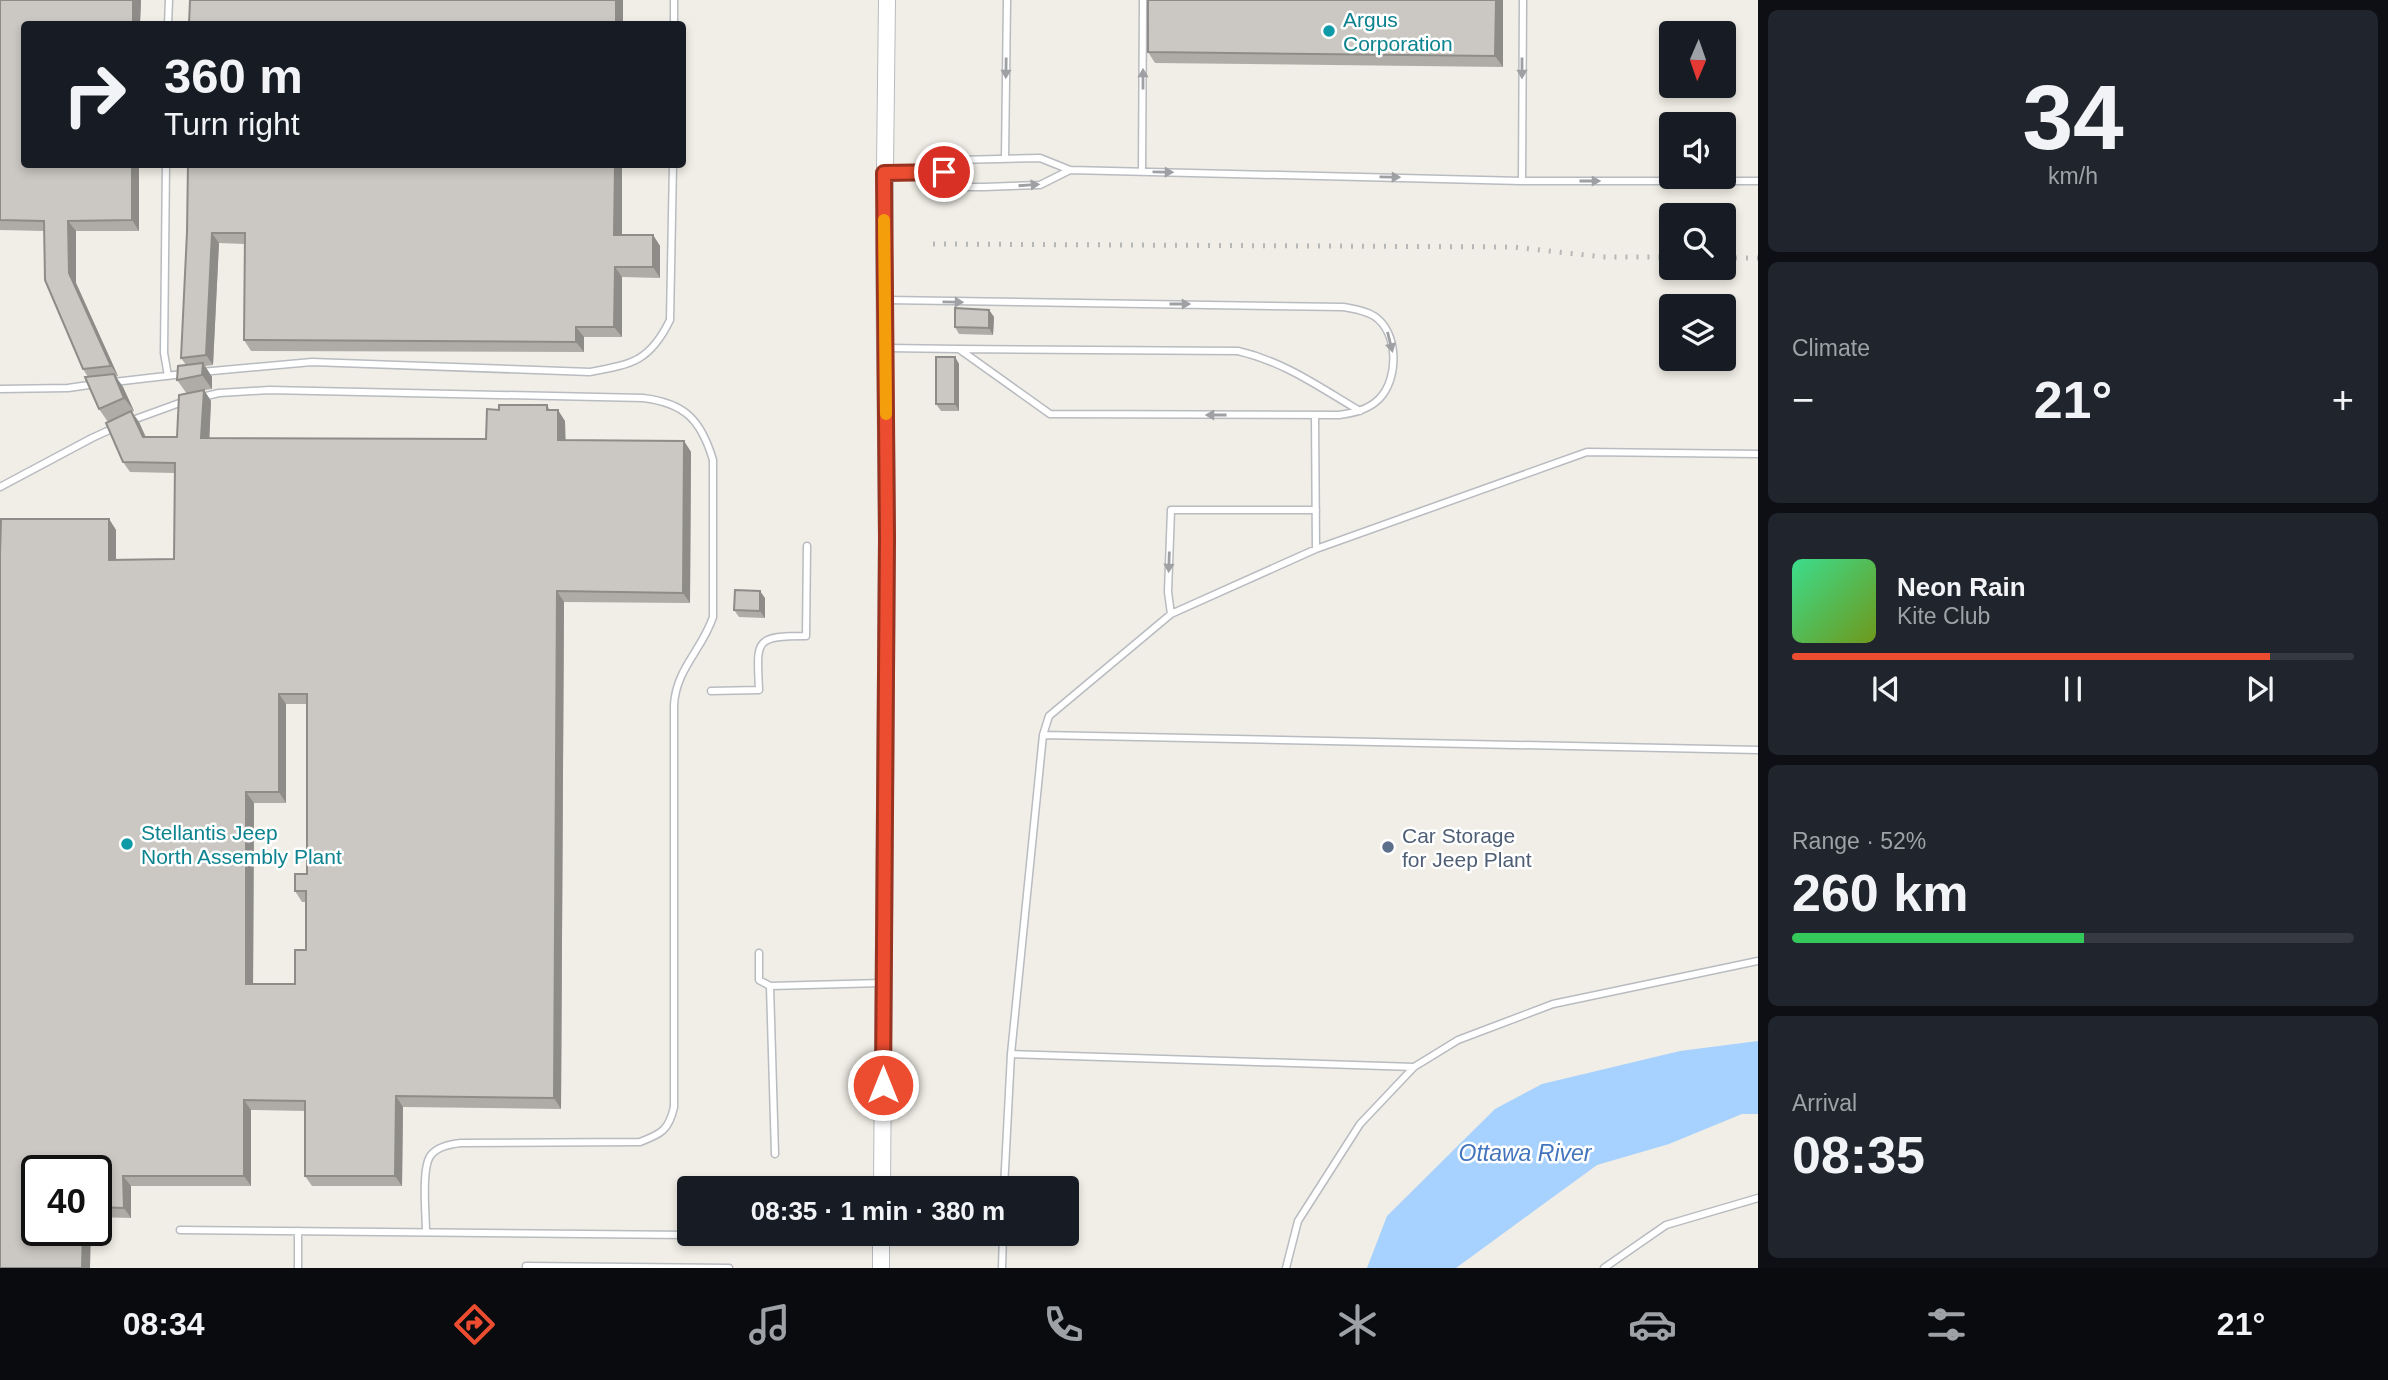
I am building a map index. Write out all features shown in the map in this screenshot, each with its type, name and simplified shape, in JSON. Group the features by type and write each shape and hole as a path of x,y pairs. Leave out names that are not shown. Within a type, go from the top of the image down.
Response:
{"street":[{"path":"882,1176 887,538 884,173 887,0"},
{"path":"881,1246 881,1268"}],"lane":[{"path":"168,21 169,0"},
{"path":"674,0 674,21"},
{"path":"1005,159 1007,0"},
{"path":"1142,171 1143,0"},
{"path":"1522,181 1523,0"},
{"path":"944,172 957,160 1040,158 1070,170 1522,181 1758,181"},
{"path":"166,168 164,353 168,376"},
{"path":"0,389 68,388 312,362 590,372 619,367 648,355 662,338 670,320 673,168"},
{"path":"884,173 944,172 962,187 984,187 1040,185 1070,170"},
{"path":"884,300 1343,307 1361,310 1376,317 1386,329 1391,341 1393,358 1391,379 1379,399 1360,411 1315,416 1050,414 959,349"},
{"path":"885,348 1238,351 1264,357 1289,368 1360,411"},
{"path":"0,487 92,438 149,413 219,393 269,390 665,400 681,408 696,422 707,439 713,460 714,484 713,617 678,679 674,705 674,1107 670,1123 657,1136 640,1142 461,1143 445,1146 430,1155 426,1168 426,1231"},
{"path":"1315,416 1316,550"},
{"path":"1005,1176 1011,1054 1043,735 1049,716 1171,614 1316,550 1587,452 1758,454"},
{"path":"1171,614 1168,592 1171,510 1315,510"},
{"path":"711,691 760,690 758,656 760,646 765,640 773,636 806,636 807,547"},
{"path":"1043,735 1758,750"},
{"path":"759,953 759,980 770,986 883,983"},
{"path":"1286,1268 1298,1221 1346,1145 1360,1124 1414,1068 1458,1040 1553,1004 1758,961"},
{"path":"770,986 775,1154"},
{"path":"1011,1054 1414,1068"},
{"path":"1604,1268 1666,1225 1758,1198"},
{"path":"180,1230 677,1234"},
{"path":"298,1231 298,1268"},
{"path":"1002,1268 1003,1246"},
{"path":"526,1268 729,1268"}],"water":[{"name":"Ottawa River","path":"1758,1041 1758,1114 1742,1114 1669,1144 1597,1165 1456,1268 1367,1268 1387,1216 1495,1109 1542,1084 1680,1051"}],"building":[{"path":"0,0 133,0 133,21 21,21 21,168 132,168 132,220 68,221 69,273 111,366 83,369 45,280 44,221 0,220"},
{"path":"190,0 616,0 616,21 189,21"},
{"name":"Argus Corporation","path":"1148,0 1496,0 1495,56 1148,52"},
{"path":"188,168 615,168 614,235 653,235 653,267 615,267 614,327 576,327 576,342 244,340 245,233 212,233 206,355 181,358"},
{"path":"955,308 989,310 989,328 955,327"},
{"path":"936,357 955,357 955,404 936,404"},
{"path":"203,363 202,375 177,380 178,366"},
{"path":"114,374 124,398 99,409 85,377"},
{"name":"Stellantis Jeep North Assembly Plant","path":"204,390 201,438 486,439 487,409 499,410 499,405 547,405 547,410 558,410 558,440 684,441 683,593 557,591 554,1098 396,1096 395,1176 305,1176 305,1101 244,1100 244,1176 123,1176 124,1208 112,1208 112,1155 21,1155 21,1246 83,1246 82,1268 0,1268 1,519 109,519 109,560 174,559 175,463 123,462 106,423 131,411 143,437 177,437 179,395","holes":["279,694 307,694 307,874 295,874 295,891 306,891 306,950 295,950 295,984 246,984 246,792 279,792"]},
{"path":"735,590 760,591 760,611 734,610"}],"railway":[{"path":"933,244 1513,247 1603,257 1659,257"},
{"path":"1736,258 1758,258"}],"slow traffic":[{"path":"884,220 886,414"}],"place":[{"name":"Argus Corporation","path":"1329,31"},
{"name":"Stellantis Jeep North Assembly Plant","path":"127,844"},
{"name":"Car Storage for Jeep Plant","path":"1388,847"}],"route":[{"path":"883,1085 887,538 884,173 944,172"}]}
